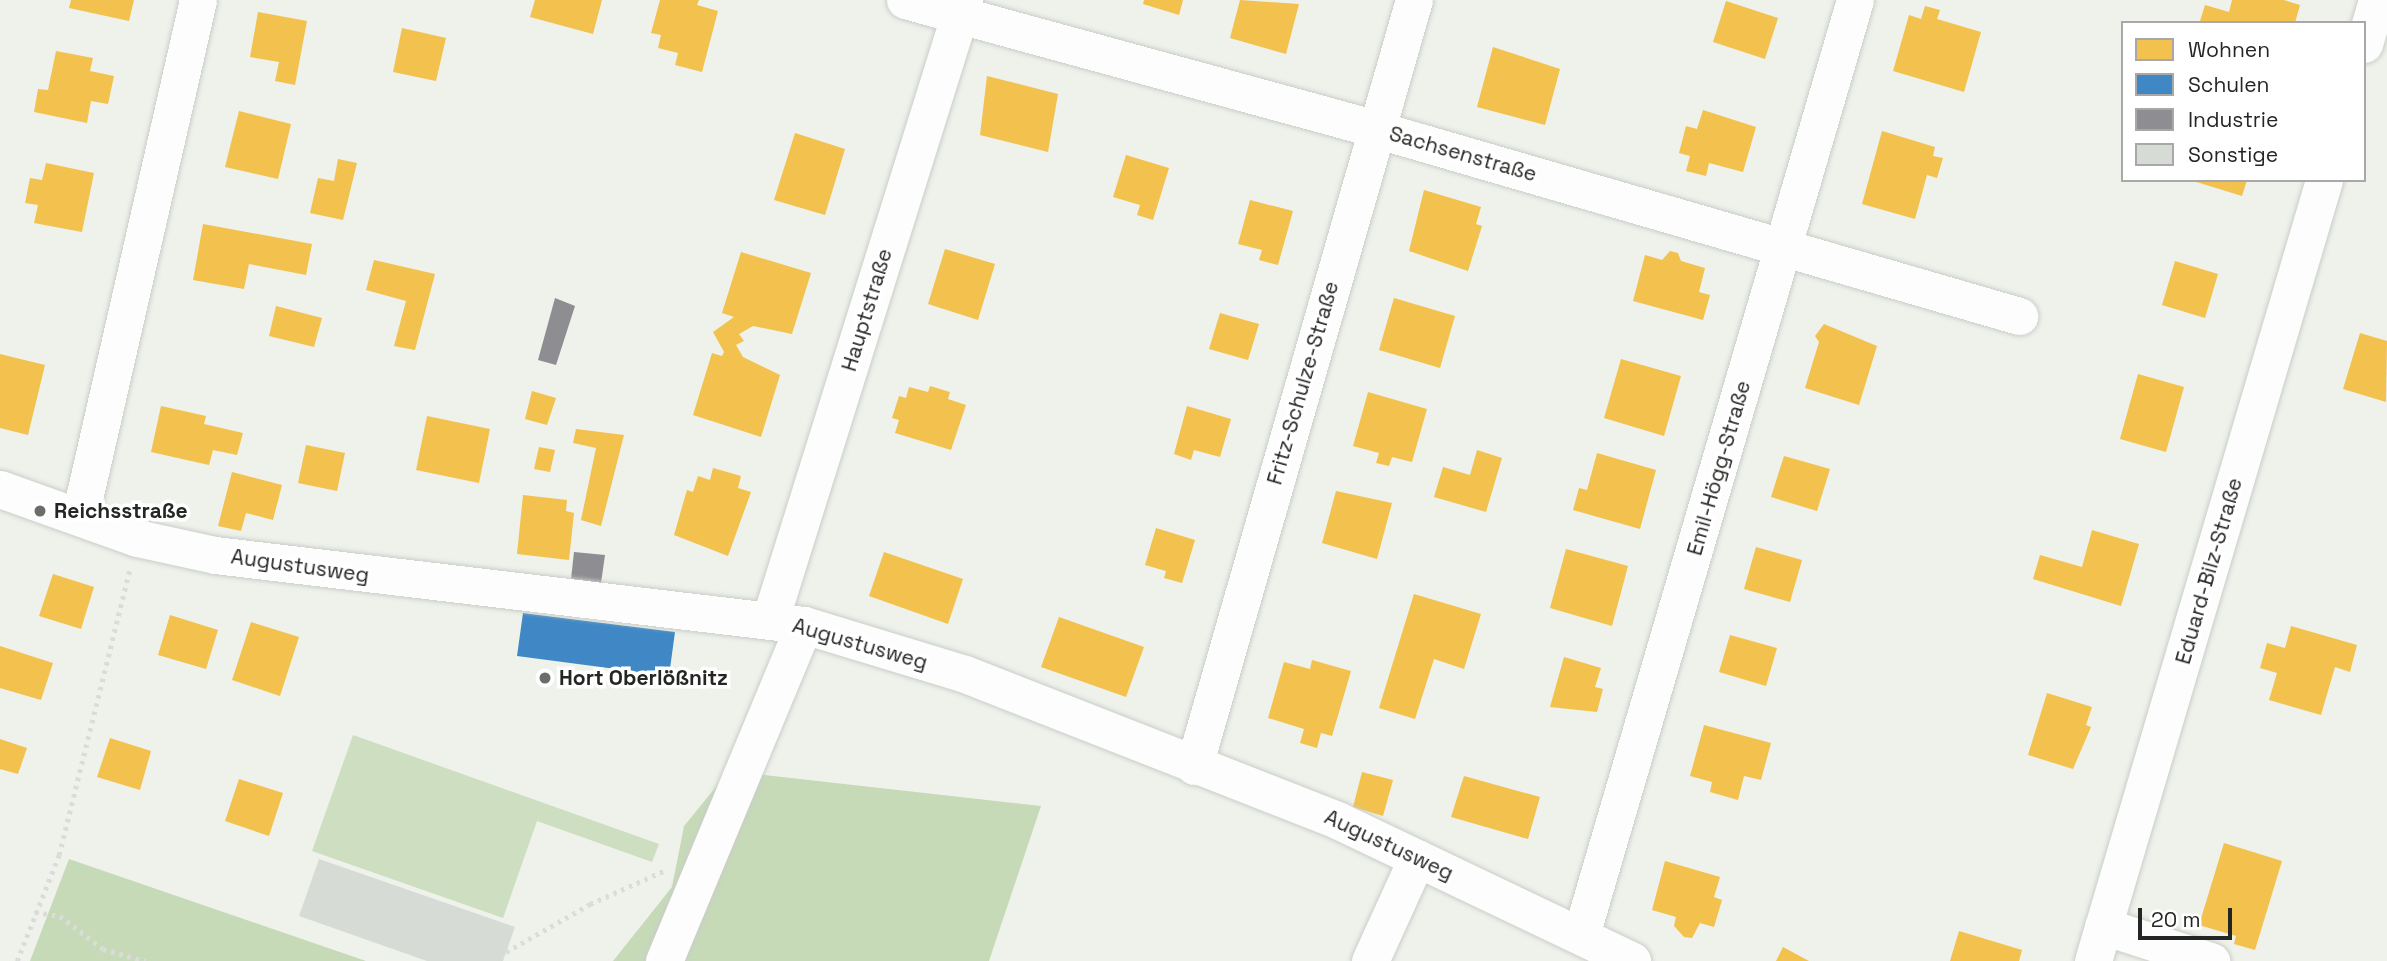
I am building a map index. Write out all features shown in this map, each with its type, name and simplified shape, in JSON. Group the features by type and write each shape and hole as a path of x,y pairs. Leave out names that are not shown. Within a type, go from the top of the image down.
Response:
{"street":[{"path":"80,516 198,0"},
{"name":"Sachsenstraße","path":"905,0 962,7 2019,316"},
{"name":"Fritz-Schulze-Straße","path":"1194,766 1414,0"},
{"name":"Emil-Högg-Straße","path":"1581,935 1855,0"},
{"path":"2366,37 2377,0"},
{"name":"Hauptstraße","path":"664,961 712,849 787,622 962,7"},
{"name":"Eduard-Bilz-Straße","path":"2093,961 2323,182"},
{"name":"Augustusweg","path":"0,489 138,538 312,569 787,622 964,674 1337,820 1632,961"},
{"path":"1370,961 1417,858"},
{"path":"2103,926 2211,961"}],"path":[{"path":"17,961 59,855 138,538"},
{"path":"506,952 590,904 712,849"},
{"path":"35,912 60,916 103,949 145,961"}],"green space":[{"path":"353,735 659,844 652,862 537,821 503,918 312,851"},
{"path":"729,771 1041,806 989,961 613,961 672,887 684,826"},
{"path":"69,859 366,961 30,961"}],"building: Wohnen":[{"path":"71,0 134,0 129,21 69,8"},
{"path":"535,0 602,0 593,34 530,17"},
{"path":"660,0 699,0 697,5 718,11 702,72 675,65 678,53 658,48 661,35 651,33"},
{"path":"1144,0 1183,0 1179,15 1143,4"},
{"path":"1240,0 1299,4 1286,54 1230,38"},
{"path":"2232,0 2284,0 2300,5 2296,21 2200,21 2205,5 2229,12"},
{"path":"1726,1 1778,18 1765,59 1713,42"},
{"path":"1925,6 1940,10 1937,19 1981,32 1964,92 1893,71 1909,15 1921,19"},
{"path":"258,12 307,21 295,85 275,81 279,62 250,57"},
{"path":"402,28 446,38 436,81 393,72"},
{"path":"1493,47 1560,69 1545,125 1477,107"},
{"path":"56,51 93,58 90,71 114,76 108,104 91,101 87,123 34,112 38,89 48,90"},
{"path":"987,76 1058,94 1048,152 980,135"},
{"path":"1703,110 1756,127 1743,172 1709,163 1706,176 1686,171 1690,156 1679,153 1686,126 1697,129"},
{"path":"239,111 291,124 278,179 225,167"},
{"path":"1882,131 1935,147 1933,156 1943,158 1937,178 1927,175 1915,219 1862,204"},
{"path":"795,133 845,149 825,215 774,200"},
{"path":"1126,155 1169,168 1153,220 1137,215 1140,205 1113,197"},
{"path":"338,159 357,163 343,220 310,213 318,178 334,181"},
{"path":"46,163 94,173 82,232 34,223 38,205 25,203 30,178 42,180"},
{"path":"2196,182 2246,182 2242,196"},
{"path":"1424,190 1481,207 1476,224 1482,226 1468,271 1409,251"},
{"path":"1250,200 1293,211 1278,265 1259,260 1262,250 1238,244"},
{"path":"203,224 312,244 306,275 249,264 244,289 193,280"},
{"path":"945,249 995,264 978,320 928,304"},
{"path":"1670,251 1678,253 1681,261 1705,268 1699,292 1710,295 1703,320 1633,301 1645,255 1662,260"},
{"path":"741,252 811,273 792,334 753,326 739,334 744,341 736,345 743,357 780,375 761,437 693,415 712,353 722,356 724,352 713,332 734,317 722,313"},
{"path":"374,260 435,274 415,350 394,346 406,301 366,290"},
{"path":"2175,261 2218,274 2205,318 2162,305"},
{"path":"1394,298 1455,316 1440,368 1379,350"},
{"path":"276,306 322,318 314,347 269,336"},
{"path":"1220,313 1259,324 1248,360 1209,349"},
{"path":"1824,324 1877,346 1859,405 1805,388 1819,342 1815,336"},
{"path":"2360,333 2387,341 2386,402 2343,389"},
{"path":"0,354 45,365 28,435 0,428"},
{"path":"1621,359 1681,376 1664,436 1604,418"},
{"path":"2138,374 2184,387 2166,452 2120,439"},
{"path":"930,386 950,392 948,399 966,405 951,450 895,433 899,420 892,418 899,396 906,398 909,387 928,392"},
{"path":"532,391 556,398 547,425 525,419"},
{"path":"1368,392 1427,409 1412,462 1392,457 1389,466 1376,463 1379,453 1353,446"},
{"path":"161,406 206,416 204,424 243,433 237,455 213,450 209,465 151,452"},
{"path":"1187,406 1231,419 1220,457 1194,450 1191,460 1174,454"},
{"path":"427,416 490,429 479,483 416,470"},
{"path":"576,429 624,435 601,526 581,520 596,448 573,443"},
{"path":"306,445 345,453 337,491 298,483"},
{"path":"539,447 555,450 550,472 534,469"},
{"path":"1477,450 1502,458 1486,512 1434,497 1443,467 1470,475"},
{"path":"1597,453 1656,470 1640,529 1573,510 1579,488 1587,490"},
{"path":"1784,456 1830,469 1817,511 1771,497"},
{"path":"713,468 741,476 738,488 751,492 728,556 674,535 687,490 693,492 698,476 710,480"},
{"path":"232,472 282,485 273,520 246,513 241,531 218,526"},
{"path":"1336,491 1392,503 1377,559 1322,543"},
{"path":"523,495 567,500 566,511 574,513 569,560 517,554"},
{"path":"1156,528 1195,540 1182,583 1164,578 1166,571 1145,565"},
{"path":"2092,530 2139,544 2121,606 2033,579 2040,555 2082,567"},
{"path":"1756,547 1802,560 1790,602 1744,589"},
{"path":"1566,549 1628,566 1612,626 1550,608"},
{"path":"884,552 963,579 948,624 869,596"},
{"path":"53,574 94,587 81,629 39,616"},
{"path":"1414,594 1481,614 1464,669 1434,659 1415,719 1379,708"},
{"path":"170,615 218,630 206,669 158,655"},
{"path":"1059,617 1144,647 1126,697 1041,667"},
{"path":"251,622 299,637 280,696 232,680"},
{"path":"2291,626 2357,645 2350,672 2335,667 2321,715 2269,700 2277,673 2260,668 2267,643 2285,648"},
{"path":"1730,635 1777,648 1766,686 1719,672"},
{"path":"0,646 53,663 41,700 0,688"},
{"path":"1564,657 1601,668 1595,687 1603,689 1597,712 1550,707"},
{"path":"1312,660 1351,671 1332,736 1321,733 1317,748 1300,743 1304,729 1268,718 1284,662 1310,669"},
{"path":"2047,693 2092,707 2086,725 2091,727 2073,769 2028,755"},
{"path":"1704,725 1771,743 1761,780 1744,776 1738,800 1710,792 1712,782 1690,776"},
{"path":"110,738 151,751 140,790 97,777"},
{"path":"0,739 27,748 18,774 0,769"},
{"path":"1362,772 1393,780 1383,816 1353,807"},
{"path":"1464,776 1540,797 1528,839 1451,817"},
{"path":"239,779 283,793 269,836 225,821"},
{"path":"2224,843 2282,861 2255,950 2234,944 2236,936 2199,925"},
{"path":"1665,861 1720,877 1714,897 1722,900 1714,927 1700,923 1692,938 1684,937 1674,926 1676,917 1652,910"},
{"path":"1959,931 2022,950 2019,961 1950,961"},
{"path":"1783,947 1809,961 1776,961"}],"building: Schulen":[{"path":"523,613 675,632 669,676 517,656"}],"building: Industrie":[{"path":"555,298 575,306 556,365 538,360"},
{"path":"574,552 605,555 601,583 571,579"}],"building: Sonstige":[{"path":"319,859 515,927 503,961 427,961 299,916"}],"place":[{"name":"Reichsstraße","path":"40,511"},
{"name":"Hort Oberlößnitz","path":"545,678"}]}
